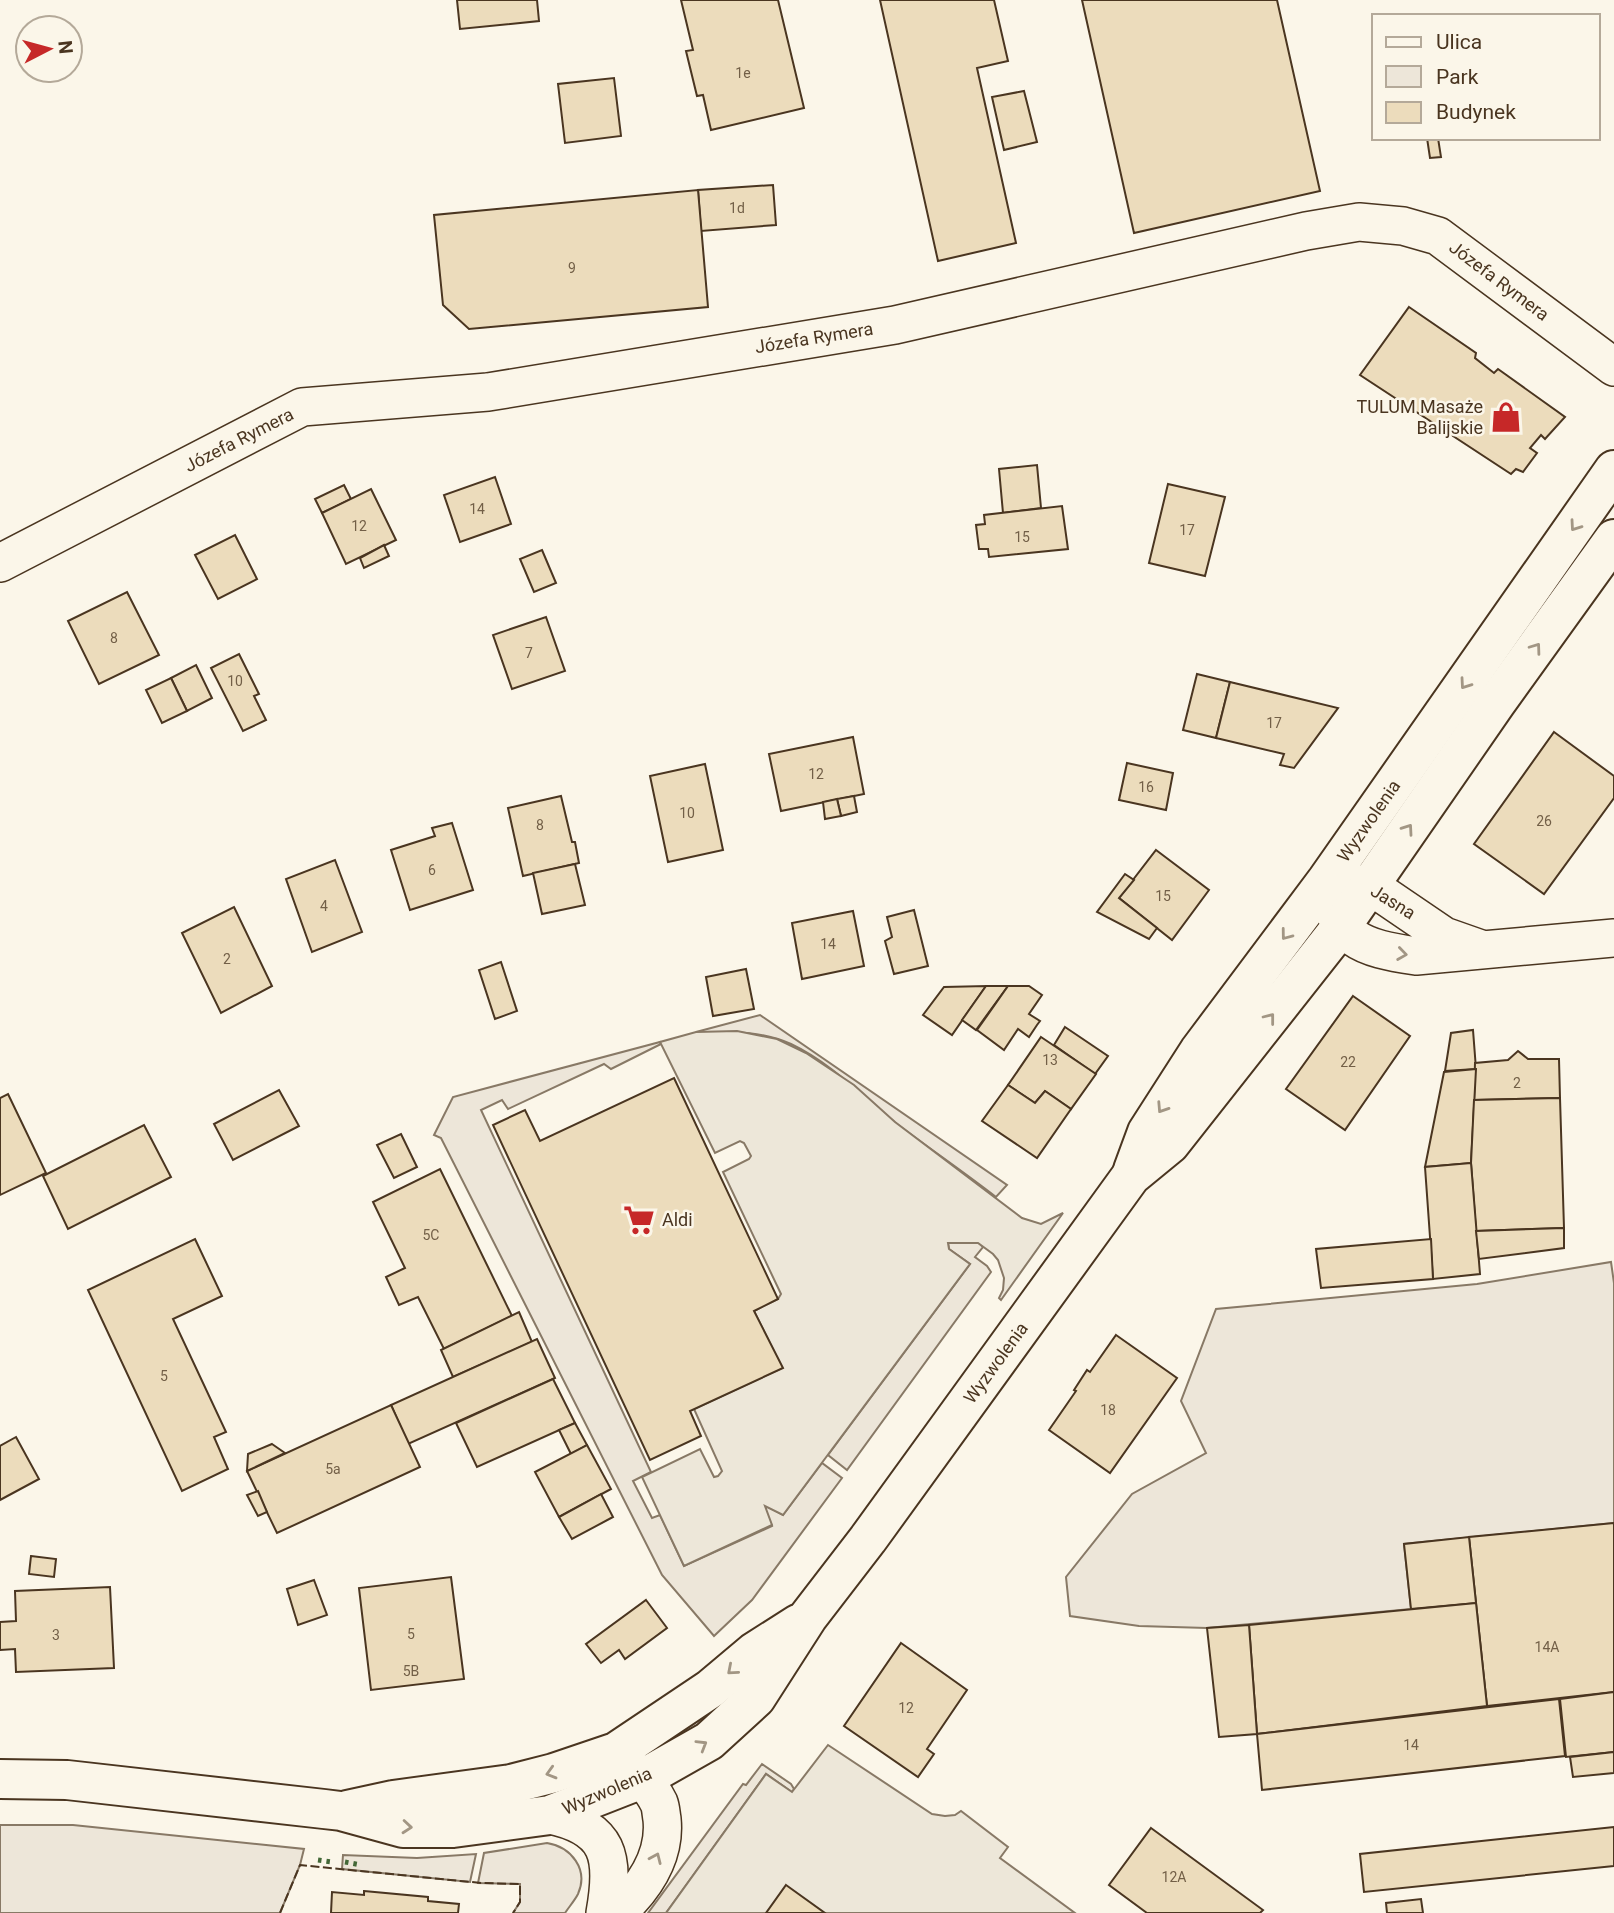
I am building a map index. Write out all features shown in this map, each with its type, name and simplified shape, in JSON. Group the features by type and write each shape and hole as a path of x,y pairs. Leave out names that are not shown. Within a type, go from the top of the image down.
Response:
{"street":[{"name":"Józefa Rymera","path":"0,563 302,407 488,392 895,325 1306,231 1359,222 1403,226 1438,236 1614,367"},
{"name":"Wyzwolenia","path":"1131,1176 1147,1132 1199,1051 1327,880 1614,470"},
{"name":"Wyzwolenia","path":"0,1779 66,1780 341,1811 403,1828 453,1828 550,1815 642,1779 709,1741 734,1721 756,1698 808,1617 1131,1176 1170,1144 1341,927 1614,539"},
{"name":"Jasna","path":"1327,880 1369,885 1444,936 1481,948"},
{"path":"1327,880 1330,904 1341,927"},
{"name":"Jasna","path":"1341,927 1365,944 1416,956 1614,938"},
{"name":"Wyzwolenia","path":"341,1811 393,1800 511,1784 616,1752 681,1710 754,1652 808,1617"},
{"path":"616,1752 642,1779 660,1805 663,1833 660,1853 631,1900 617,1913"},
{"path":"550,1815 571,1819 589,1828 600,1840 608,1856 610,1886 605,1913"}],"green space":[{"path":"760,1015 1007,1185 996,1197 897,1124 833,1071 791,1044 756,1034 696,1032"},
{"path":"660,1042 661,1044 611,1069 604,1064 508,1109 502,1100 481,1110 651,1472 633,1481 652,1518 660,1515 684,1566 772,1526 765,1505 783,1515 822,1463 842,1478 752,1600 714,1636 662,1575 441,1138 434,1135 453,1097"},
{"path":"948,1243 979,1243 983,1247 975,1257 991,1272 847,1470 828,1455 970,1264 949,1249"},
{"path":"1611,1262 1614,1283 1614,1523 1404,1544 1411,1609 1207,1628 1139,1626 1070,1616 1066,1577 1132,1494 1206,1453 1181,1401 1216,1309 1477,1284"},
{"path":"762,1764 791,1784 794,1789 792,1792 766,1774 666,1913 648,1913 743,1784 746,1785"},
{"path":"0,1825 73,1825 304,1849 280,1913 0,1913"},
{"path":"547,1843 564,1849 579,1868 581,1885 565,1913 513,1913 520,1902 520,1884 478,1883 484,1853"},
{"path":"476,1854 470,1882 342,1869 343,1855 417,1858"}],"shaded area":[{"path":"737,1031 777,1039 806,1053 854,1085 895,1122 1022,1218 1041,1224 1063,1213 1001,1300 999,1298 1004,1278 993,1254 978,1243 948,1243 949,1249 970,1264 783,1515 765,1506 772,1525 684,1566 642,1477 700,1449 714,1477 718,1476 722,1471 694,1409 782,1368 754,1311 778,1299 781,1294 723,1172 751,1156 740,1141 715,1153 660,1042 696,1032"},
{"path":"828,1745 932,1814 955,1815 961,1811 1008,1847 1000,1858 1075,1913 666,1913 766,1774 792,1792"}],"building":[{"path":"457,0 537,0 539,21 460,29"},
{"path":"681,0 778,0 804,108 711,130 703,95 697,96 686,51 693,50"},
{"path":"880,0 994,0 1008,61 977,68 1016,243 938,261"},
{"path":"1082,0 1277,0 1320,191 1134,233"},
{"path":"614,78 621,136 565,143 558,84"},
{"path":"1024,91 1037,142 1004,150 992,97"},
{"path":"1427,140 1438,140 1441,157 1430,158"},
{"path":"773,185 776,225 701,231 698,190"},
{"path":"698,190 708,307 469,329 443,305 434,215"},
{"path":"1409,307 1476,353 1475,358 1494,373 1498,369 1565,417 1545,439 1541,435 1530,448 1537,453 1523,472 1516,469 1511,474 1360,375"},
{"path":"1037,465 1041,508 1003,513 999,469"},
{"path":"495,477 511,524 460,542 444,495"},
{"path":"1168,484 1225,497 1205,576 1149,563"},
{"path":"344,485 351,499 322,513 315,499"},
{"path":"371,489 396,540 346,564 322,513"},
{"path":"1062,506 1068,549 989,557 988,549 979,549 976,525 985,524 984,515"},
{"path":"235,535 257,579 218,599 195,555"},
{"path":"384,545 389,556 364,568 360,558"},
{"path":"542,550 556,583 534,592 520,559"},
{"path":"127,592 159,655 99,684 68,621"},
{"path":"546,617 565,671 512,689 493,635"},
{"path":"239,654 259,694 254,696 266,720 243,731 211,668"},
{"path":"196,665 212,698 187,711 171,678"},
{"path":"1197,674 1230,682 1216,738 1183,730"},
{"path":"171,678 187,711 162,723 146,690"},
{"path":"1230,682 1338,708 1294,768 1280,765 1284,754 1216,738"},
{"path":"1554,732 1614,776 1614,798 1544,894 1474,844"},
{"path":"853,737 864,794 781,811 769,754"},
{"path":"1127,763 1173,773 1166,810 1119,800"},
{"path":"705,764 723,850 668,862 650,776"},
{"path":"561,796 579,863 523,876 508,808"},
{"path":"854,796 857,812 841,816 837,799"},
{"path":"837,799 841,816 825,819 823,802"},
{"path":"452,823 473,890 410,910 391,850 435,836 432,828"},
{"path":"1156,850 1209,890 1172,940 1119,898"},
{"path":"335,860 362,932 312,952 286,879"},
{"path":"575,864 585,905 542,914 533,873"},
{"path":"1125,874 1134,880 1119,898 1157,928 1149,939 1097,912"},
{"path":"234,907 272,986 221,1013 182,933"},
{"path":"914,910 928,966 894,974 885,941 892,937 887,917"},
{"path":"853,911 864,966 802,979 792,923"},
{"path":"501,962 517,1011 495,1019 479,970"},
{"path":"746,969 754,1009 713,1016 706,977"},
{"path":"986,986 952,1035 923,1015 944,987"},
{"path":"986,986 1008,986 976,1030 962,1020"},
{"path":"1008,986 1029,986 1042,995 1029,1014 1040,1021 1029,1037 1018,1029 1004,1050 977,1030"},
{"path":"1353,996 1410,1036 1345,1130 1286,1089"},
{"path":"1065,1027 1108,1056 1095,1074 1054,1045"},
{"path":"1473,1030 1476,1069 1445,1071 1451,1033"},
{"path":"1041,1037 1096,1074 1071,1109 1045,1091 1035,1103 1008,1085"},
{"path":"1518,1051 1528,1059 1559,1059 1560,1098 1474,1100 1475,1063 1508,1060"},
{"path":"1476,1069 1471,1163 1425,1167 1444,1072"},
{"name":"Aldi","path":"674,1078 778,1299 754,1311 783,1368 690,1411 701,1436 650,1460 493,1125 525,1110 540,1141"},
{"path":"1008,1085 1035,1103 1045,1091 1071,1109 1037,1158 982,1121"},
{"path":"279,1090 299,1126 233,1160 214,1124"},
{"path":"8,1094 46,1173 0,1195 0,1098"},
{"path":"1560,1098 1564,1228 1476,1231 1471,1163 1474,1100"},
{"path":"144,1125 171,1177 68,1229 43,1176"},
{"path":"401,1134 417,1167 394,1178 377,1145"},
{"path":"1471,1163 1480,1274 1433,1279 1425,1167"},
{"path":"440,1169 512,1316 444,1349 418,1297 399,1305 386,1277 405,1268 373,1202"},
{"path":"1564,1228 1564,1248 1479,1259 1476,1231"},
{"path":"195,1239 222,1296 173,1319 226,1432 214,1437 228,1469 182,1491 88,1290"},
{"path":"1431,1239 1433,1279 1321,1288 1316,1249"},
{"path":"519,1312 532,1342 453,1377 441,1350"},
{"path":"1116,1335 1177,1378 1110,1473 1049,1430 1087,1370 1090,1372"},
{"path":"537,1339 555,1378 408,1444 391,1405"},
{"path":"553,1379 575,1423 477,1467 456,1423"},
{"path":"391,1405 420,1467 277,1533 247,1471"},
{"path":"575,1423 587,1445 571,1454 559,1430"},
{"path":"16,1437 39,1479 0,1500 0,1446"},
{"path":"272,1444 285,1453 247,1471 248,1454"},
{"path":"587,1445 611,1489 559,1517 535,1472"},
{"path":"258,1491 267,1512 258,1516 247,1495"},
{"path":"601,1494 613,1517 572,1539 559,1517"},
{"path":"1614,1523 1614,1692 1487,1706 1469,1537"},
{"path":"1469,1537 1476,1603 1411,1609 1404,1544"},
{"path":"31,1556 56,1559 54,1577 29,1574"},
{"path":"451,1577 464,1679 371,1690 359,1588"},
{"path":"314,1580 327,1615 298,1625 287,1589"},
{"path":"110,1587 114,1668 16,1672 15,1649 0,1650 0,1622 16,1621 15,1591"},
{"path":"646,1600 667,1628 625,1659 619,1650 601,1663 586,1644"},
{"path":"1476,1603 1487,1706 1257,1734 1249,1625"},
{"path":"1249,1625 1257,1734 1219,1737 1207,1628"},
{"path":"901,1643 967,1690 927,1749 934,1754 918,1777 844,1726"},
{"path":"1614,1692 1614,1752 1566,1757 1560,1699"},
{"path":"1559,1699 1565,1756 1262,1790 1257,1734"},
{"path":"1614,1752 1614,1773 1573,1777 1570,1757"},
{"path":"1614,1827 1614,1866 1364,1892 1360,1854"},
{"path":"1151,1828 1263,1910 1260,1913 1147,1913 1109,1885"},
{"path":"786,1885 825,1913 766,1913"},
{"path":"364,1891 428,1897 428,1901 459,1904 458,1913 331,1913 332,1892 364,1895"},
{"path":"1421,1899 1423,1913 1387,1913 1386,1903"}],"hedge":[{"path":"318,1860 332,1862"},
{"path":"345,1862 361,1865"}],"fence":[{"path":"280,1913 300,1865 481,1883 520,1884 520,1902 513,1913"}],"place":[{"name":"TULUM Masaże Balijskie","path":"1506,417"},
{"name":"Aldi","path":"639,1220"}]}
